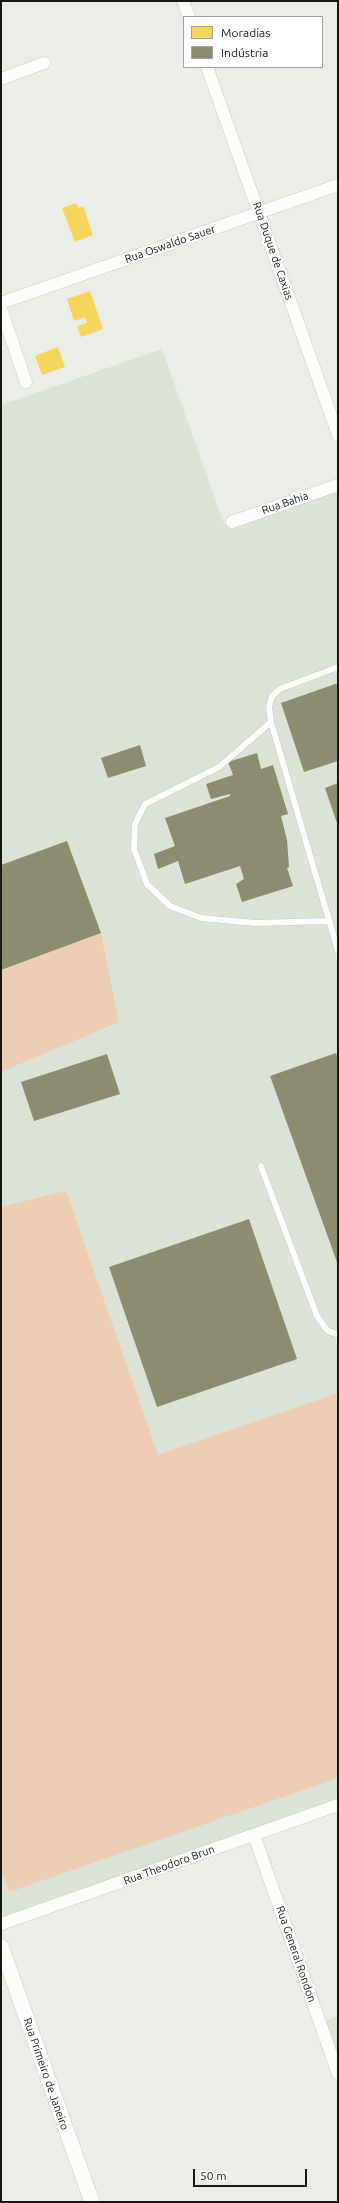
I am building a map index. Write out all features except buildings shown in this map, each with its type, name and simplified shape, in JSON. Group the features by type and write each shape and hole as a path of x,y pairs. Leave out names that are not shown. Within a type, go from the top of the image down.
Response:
{"street":[{"path":"183,1 189,16"},
{"path":"1,79 44,64"},
{"name":"Rua Duque de Caxias","path":"207,68 260,212 338,435"},
{"name":"Rua Oswaldo Sauer","path":"1,303 338,185"},
{"path":"1,309 26,382"},
{"name":"Rua Bahia","path":"232,522 338,485"},
{"name":"Rua Theodoro Brun","path":"1,1924 338,1805"},
{"name":"Rua General Rondon","path":"254,1835 338,2074"},
{"name":"Rua Primeiro de Janeiro","path":"1,1946 92,2202"}],"lane":[{"path":"338,667 280,689 272,696 269,707 271,722 338,951"},
{"path":"271,722 219,768 145,804 135,824 134,849 147,884 170,906 195,915 255,923 329,921"},
{"path":"261,1166 317,1316 327,1330 338,1335"}],"shaded area":[{"path":"162,349 224,524 338,485 338,1805 1,1924 1,405"},
{"path":"101,933 119,1022 1,1072 1,970"},
{"path":"66,1191 158,1455 338,1393 338,1778 9,1892 1,1870 1,1207"},
{"path":"338,2016 338,2074 320,2023"}]}
